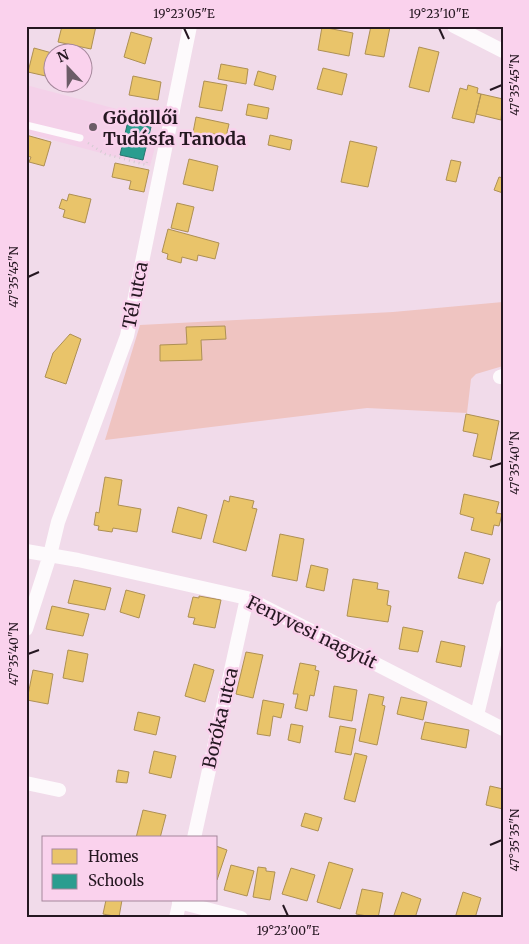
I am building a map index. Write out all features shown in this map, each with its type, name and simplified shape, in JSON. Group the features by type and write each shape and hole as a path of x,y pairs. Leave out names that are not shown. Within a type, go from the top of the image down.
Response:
{"street":[{"name":"Tél utca","path":"26,629 50,555 58,522 127,336 190,26"},
{"path":"454,26 503,51"},
{"name":"Fenyvesi nagyút","path":"26,551 78,560 247,598 503,728"},
{"name":"Boróka utca","path":"194,836 247,598"},
{"path":"477,715 503,607"},
{"path":"26,783 59,790"},
{"path":"176,918 179,902"},
{"path":"183,902 241,918"}],"lane":[{"path":"26,125 80,138"}],"path":[{"path":"80,138 105,154 146,165 148,157"}],"shaded area":[{"name":"Gödöllői Tudásfa Tanoda","path":"26,85 42,89 42,92 52,92 162,121 150,166 26,133"},
{"path":"503,302 503,366 476,374 471,379 467,413 367,408 105,440 140,325 393,312"}],"building: Homes":[{"path":"62,26 96,26 92,44 92,42 58,42"},
{"path":"371,26 390,27 384,57 365,54"},
{"path":"322,27 353,33 349,56 318,50"},
{"path":"131,32 152,38 145,64 124,57"},
{"path":"419,47 439,52 429,92 409,87"},
{"path":"34,48 42,50 42,75 28,72"},
{"path":"221,64 248,69 246,84 218,79"},
{"path":"323,68 347,74 342,95 317,89"},
{"path":"258,71 276,76 273,90 254,85"},
{"path":"133,76 161,82 158,100 129,95"},
{"path":"204,81 227,85 222,111 199,107"},
{"path":"468,85 478,88 477,93 481,94 474,123 452,118 460,88 467,90"},
{"path":"481,94 503,99 501,120 476,114"},
{"path":"248,104 269,108 267,119 246,115"},
{"path":"196,117 229,124 226,137 210,133 208,141 192,138"},
{"path":"26,135 51,142 44,166 29,162 31,157 26,156"},
{"path":"270,135 292,140 290,150 268,145"},
{"path":"350,141 377,147 368,187 341,182"},
{"path":"189,159 218,166 213,191 183,184"},
{"path":"451,160 461,162 456,182 446,180"},
{"path":"115,163 149,170 144,192 129,189 131,181 112,177"},
{"path":"499,177 503,178 503,193 494,190"},
{"path":"69,194 91,199 85,223 63,217 65,210 59,208 62,199 67,201"},
{"path":"177,203 194,207 188,232 171,228"},
{"path":"168,229 219,243 215,259 198,255 197,261 182,257 181,263 167,259 168,254 162,252"},
{"path":"225,326 226,339 201,340 202,360 160,361 160,345 187,344 186,327"},
{"path":"70,334 81,339 66,384 45,377 53,353"},
{"path":"466,414 499,421 491,460 473,456 478,434 463,431"},
{"path":"105,477 122,480 118,505 141,509 137,532 113,528 112,532 98,530 99,526 94,525 96,512 99,513"},
{"path":"464,494 499,502 496,513 502,514 499,526 494,525 492,535 471,530 474,518 460,514"},
{"path":"230,496 254,501 252,508 257,509 246,551 213,542 224,500 229,502"},
{"path":"178,507 207,515 201,539 172,532"},
{"path":"280,534 304,539 297,581 272,576"},
{"path":"465,552 490,559 483,584 458,578"},
{"path":"311,565 328,569 324,591 306,587"},
{"path":"353,579 378,583 377,589 389,591 387,605 391,606 388,622 347,616"},
{"path":"74,580 111,588 105,610 68,603"},
{"path":"126,590 145,595 139,618 120,612"},
{"path":"199,596 221,600 215,628 193,624 195,618 188,617 193,597 199,598"},
{"path":"52,606 89,614 83,636 46,629"},
{"path":"403,627 423,631 418,652 399,649"},
{"path":"441,641 465,646 461,667 436,662"},
{"path":"68,650 88,654 83,682 63,678"},
{"path":"246,652 263,655 253,698 236,694"},
{"path":"300,663 316,666 315,670 319,671 314,696 310,695 307,711 295,708 298,694 293,694"},
{"path":"194,664 214,670 205,702 185,696"},
{"path":"33,670 53,674 48,704 27,700"},
{"path":"334,686 357,690 352,721 329,717"},
{"path":"369,694 384,697 382,705 385,706 377,745 359,741"},
{"path":"401,697 427,702 423,720 397,714"},
{"path":"263,700 284,704 281,718 273,716 270,736 257,734"},
{"path":"138,712 160,717 156,735 134,730"},
{"path":"425,722 469,730 466,748 421,739"},
{"path":"291,724 303,726 300,743 288,740"},
{"path":"340,726 356,729 351,755 335,752"},
{"path":"154,751 176,756 171,778 149,773"},
{"path":"355,753 367,756 355,802 344,799"},
{"path":"118,770 129,772 127,783 116,782"},
{"path":"490,786 503,789 503,809 486,805"},
{"path":"143,810 166,815 161,836 136,836"},
{"path":"305,813 322,818 318,831 301,826"},
{"path":"218,847 227,850 218,877"},
{"path":"329,862 353,869 340,909 317,902"},
{"path":"231,865 254,871 247,896 224,890"},
{"path":"258,867 266,868 266,871 275,872 270,900 253,897"},
{"path":"291,868 315,875 307,901 282,894"},
{"path":"362,889 383,893 378,918 356,914"},
{"path":"402,892 421,899 415,918 393,918"},
{"path":"463,892 481,898 475,918 455,918"},
{"path":"106,902 122,902 119,917 103,914"}],"building: Schools":[{"path":"128,121 151,127 143,160 120,155"}],"place":[{"name":"Gödöllői Tudásfa Tanoda","path":"93,127"}]}
